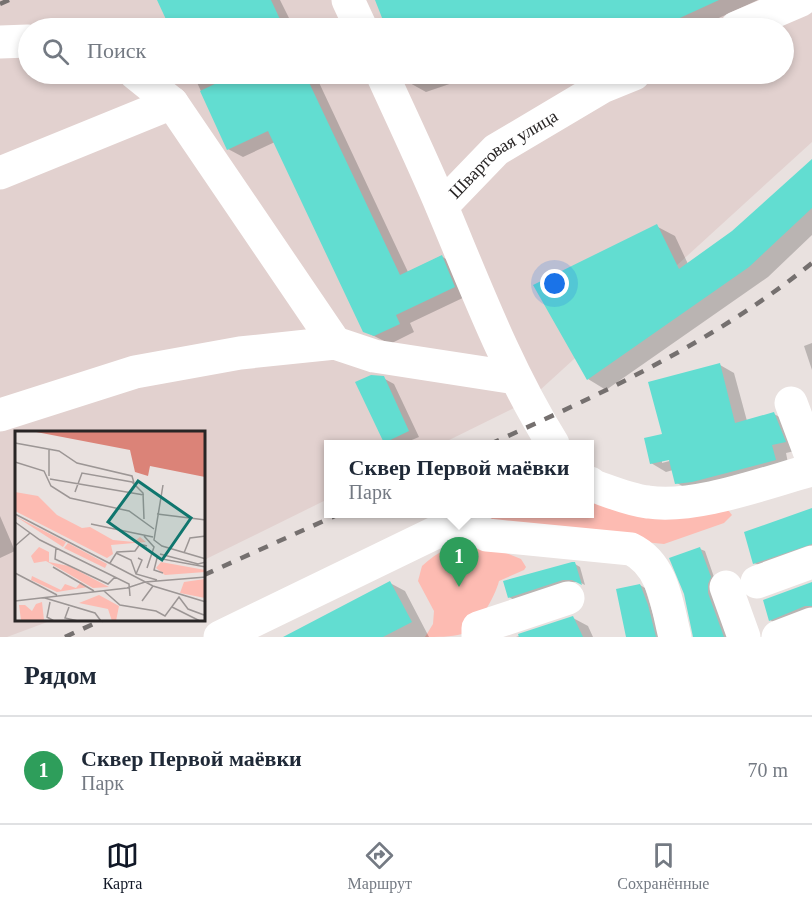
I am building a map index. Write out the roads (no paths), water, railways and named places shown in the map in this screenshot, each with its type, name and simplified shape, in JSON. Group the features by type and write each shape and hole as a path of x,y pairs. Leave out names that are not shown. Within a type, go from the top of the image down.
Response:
{"lane":[{"path":"348,0 356,18"},
{"path":"759,18 801,0"},
{"path":"0,42 18,41"},
{"path":"148,84 172,103 335,343"},
{"name":"Швартовая улица","path":"387,84 442,206 496,150 609,84"},
{"path":"0,173 172,103"},
{"path":"442,206 476,290 516,378 551,440"},
{"path":"0,415 135,372 240,353 335,343 374,356 516,378"},
{"path":"792,403 812,459"},
{"path":"594,486 646,502 678,504 714,497 812,470"},
{"path":"220,637 465,518"},
{"path":"468,518 487,535 631,549 638,553 649,562 659,577 675,637"},
{"path":"744,637 741,585 812,562"},
{"path":"478,637 478,628 568,598"},
{"path":"778,637 812,624"}],"railway":[{"path":"0,4 9,0"},
{"path":"499,440 616,385 698,341 737,317 812,263"},
{"path":"206,574 330,518"},
{"path":"65,637 98,622"}],"place":[{"name":"Сквер Первой маёвки","path":"459,587"}]}
